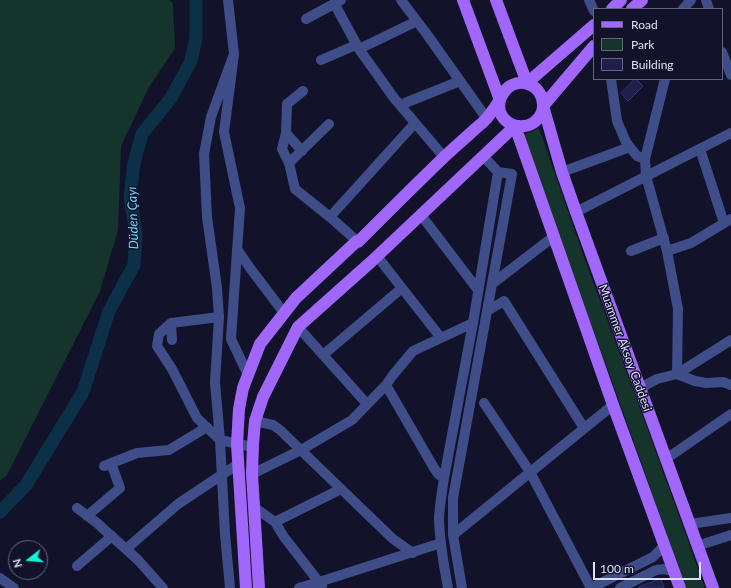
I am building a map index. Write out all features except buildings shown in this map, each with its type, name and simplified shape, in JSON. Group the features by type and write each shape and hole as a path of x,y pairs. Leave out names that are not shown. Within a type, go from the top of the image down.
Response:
{"main road":[{"path":"463,0 500,100"},
{"path":"496,0 527,83"},
{"path":"613,8 621,0"},
{"path":"633,8 642,0"},
{"path":"527,83 593,26"},
{"path":"543,106 593,47"},
{"path":"527,83 533,86 541,94 543,100 542,113 534,123 528,126 515,126 509,123 501,113 499,106 500,100 502,93 513,84 527,83"},
{"path":"246,588 237,444 239,409 243,388 260,344 296,298 357,241 358,242 444,157 487,119 500,100"},
{"name":"Muammer Aksoy Caddesi","path":"543,106 562,172 576,212 713,588"},
{"path":"259,588 252,474 255,421 272,377 298,327 515,126"},
{"path":"515,126 553,237 680,588"}],"street":[{"path":"228,0 234,54 224,132 240,208 231,339 248,375"},
{"path":"401,0 487,119"},
{"path":"589,0 593,10"},
{"path":"684,8 692,0"},
{"path":"306,19 338,2 358,47 400,105 444,157"},
{"path":"322,60 358,47 417,21"},
{"path":"230,588 215,382 219,317 218,288 207,217 204,154 211,117 234,54"},
{"path":"723,57 731,75"},
{"path":"611,80 617,121 626,142 637,156 645,159"},
{"path":"665,80 645,159 646,176 664,238 678,309 677,374"},
{"path":"400,105 460,81"},
{"path":"303,91 287,104 286,134 282,149 289,163 295,189 357,241"},
{"path":"330,217 415,123"},
{"path":"289,163 329,124"},
{"path":"576,212 731,133"},
{"path":"286,134 302,151"},
{"path":"562,172 630,147"},
{"path":"667,251 691,243 727,221 700,149"},
{"path":"462,588 453,535 454,498 512,174 498,172 483,156"},
{"path":"448,588 441,543 439,517 444,478 473,323 498,172"},
{"path":"420,215 478,290"},
{"path":"492,284 553,237"},
{"path":"631,251 664,238"},
{"path":"238,249 250,268 284,313"},
{"path":"376,256 441,338"},
{"path":"323,355 402,288"},
{"path":"488,311 504,301 584,428"},
{"path":"219,317 171,323 159,334 157,346 172,369 197,418 220,440 253,447"},
{"path":"171,323 172,340"},
{"path":"252,474 301,450 352,420 386,386 413,351 473,323"},
{"path":"298,327 367,404"},
{"path":"640,388 657,379 677,374 731,340"},
{"path":"677,374 695,381 706,383 723,382 731,385"},
{"path":"386,386 434,468 438,474 444,478"},
{"path":"484,403 530,472 591,588 653,557 664,546"},
{"path":"453,535 613,405"},
{"path":"666,459 731,414"},
{"path":"255,421 273,425 280,430 393,539 412,553"},
{"path":"87,516 120,488 107,465 137,453 169,450 206,427"},
{"path":"126,550 178,504 238,464"},
{"path":"275,522 341,489"},
{"path":"254,507 275,522 284,537 321,585"},
{"path":"77,508 97,523 138,560 163,588"},
{"path":"690,524 731,518"},
{"path":"697,546 731,535"},
{"path":"76,566 112,536"},
{"path":"299,588 321,585 441,543"},
{"path":"620,588 656,570 664,569 674,571"},
{"path":"0,578 14,588"}],"green space":[{"path":"0,0 169,0 173,3 175,48 149,87 121,146 118,230 100,291 7,475 0,481"},
{"path":"539,128 586,263 705,588 686,588 522,136"}],"waterway":[{"name":"Düden Çayı","path":"0,512 26,485 83,392 109,311 134,265 136,233 130,197 134,163 142,134 171,98 191,61 196,38 196,0"}]}
